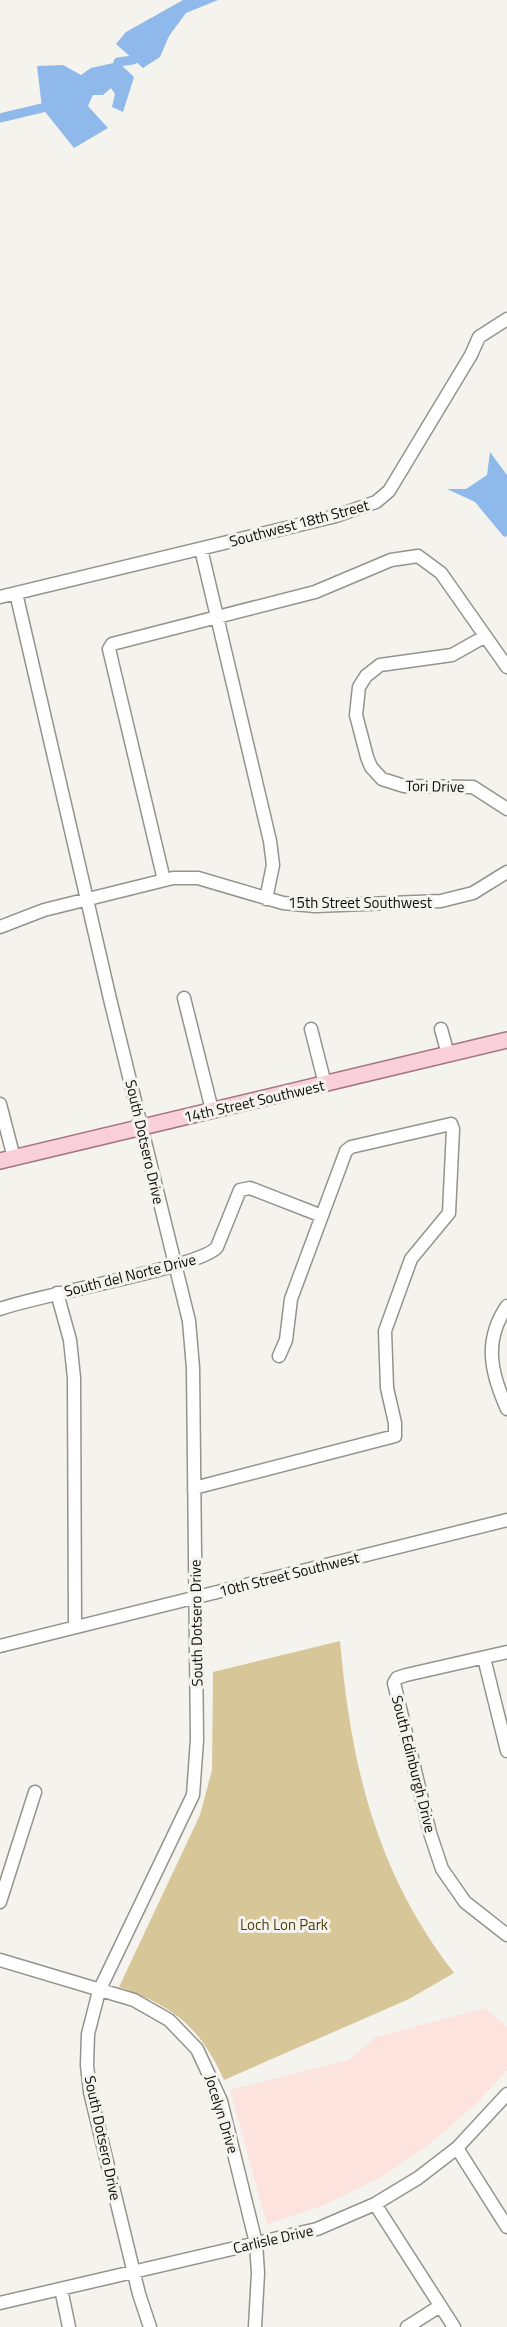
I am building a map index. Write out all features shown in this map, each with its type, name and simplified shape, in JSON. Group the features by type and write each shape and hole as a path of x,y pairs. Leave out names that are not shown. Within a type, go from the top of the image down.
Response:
{"main road":[{"name":"14th Street Southwest","path":"7,1160 507,1040"}],"street":[{"name":"Southwest 18th Street","path":"0,597 336,516 376,502 389,491 471,355 479,337 507,319"},
{"path":"201,549 273,858 266,899"},
{"path":"164,880 109,649 112,644 121,640 217,619 315,592 391,560 418,556 441,573 507,667"},
{"name":"South Dotsero Drive","path":"16,593 87,900 189,1321 193,1368 197,1740 193,1795 99,1991 88,2034 87,2065 90,2092 133,2270 150,2327"},
{"name":"Tori Drive","path":"484,637 452,655 380,665 366,675 359,687 357,715 367,757 371,767 382,779 404,786 473,787 507,810"},
{"name":"15th Street Southwest","path":"0,927 36,913 164,880 198,878 266,899 306,906 441,902 473,893 507,872"},
{"path":"184,998 212,1110"},
{"path":"311,1029 325,1084"},
{"path":"441,1029 448,1054"},
{"path":"0,1104 7,1160"},
{"path":"194,1488 389,1439 397,1434 387,1388 385,1331 411,1259 449,1213 453,1126 446,1124 348,1148 291,1299 286,1340 279,1356"},
{"name":"South del Norte Drive","path":"0,1309 57,1293 174,1266 213,1252 240,1190 250,1188 322,1216"},
{"path":"57,1293 70,1340 74,1378 75,1627"},
{"path":"507,1306 494,1332 491,1358 496,1385 507,1409"},
{"name":"10th Street Southwest","path":"0,1646 507,1520"},
{"name":"South Edinburgh Drive","path":"507,1652 406,1675 397,1678 394,1683 430,1833 442,1869 465,1902 507,1935"},
{"path":"484,1658 507,1751"},
{"path":"0,1902 35,1792"},
{"name":"Jocelyn Drive","path":"0,1960 134,2000 169,2020 189,2039 205,2061 221,2101 256,2243 258,2273 255,2327"},
{"name":"Carlisle Drive","path":"0,2303 133,2270 317,2229 375,2204 418,2178 457,2148 507,2094"},
{"path":"457,2148 507,2227"},
{"path":"375,2204 454,2327"},
{"path":"61,2289 69,2327"},
{"path":"407,2327 440,2306"}],"shaded area":[{"path":"485,2008 507,2027 507,2070 475,2105 427,2146 381,2177 324,2205 267,2224 230,2090 349,2060 376,2037"}],"green space":[{"name":"Loch Lon Park","path":"340,1641 351,1731 372,1816 405,1896 427,1935 454,1973 409,1999 224,2080 205,2046 183,2021 155,2002 119,1987 200,1815 212,1770 213,1672"}],"water":[{"path":"183,0 218,0 186,13 169,36 160,57 143,68 116,44 126,32"},
{"path":"118,62 134,77 123,112 112,107 115,94 111,88 103,95 93,95 88,106 108,128 74,148 42,108 37,66 63,65 81,75 91,68"},
{"path":"490,452 507,475 507,536 504,537 475,502 447,489 466,489 487,475"}],"waterway":[{"path":"118,62 133,60"},
{"path":"0,118 42,108"}]}
